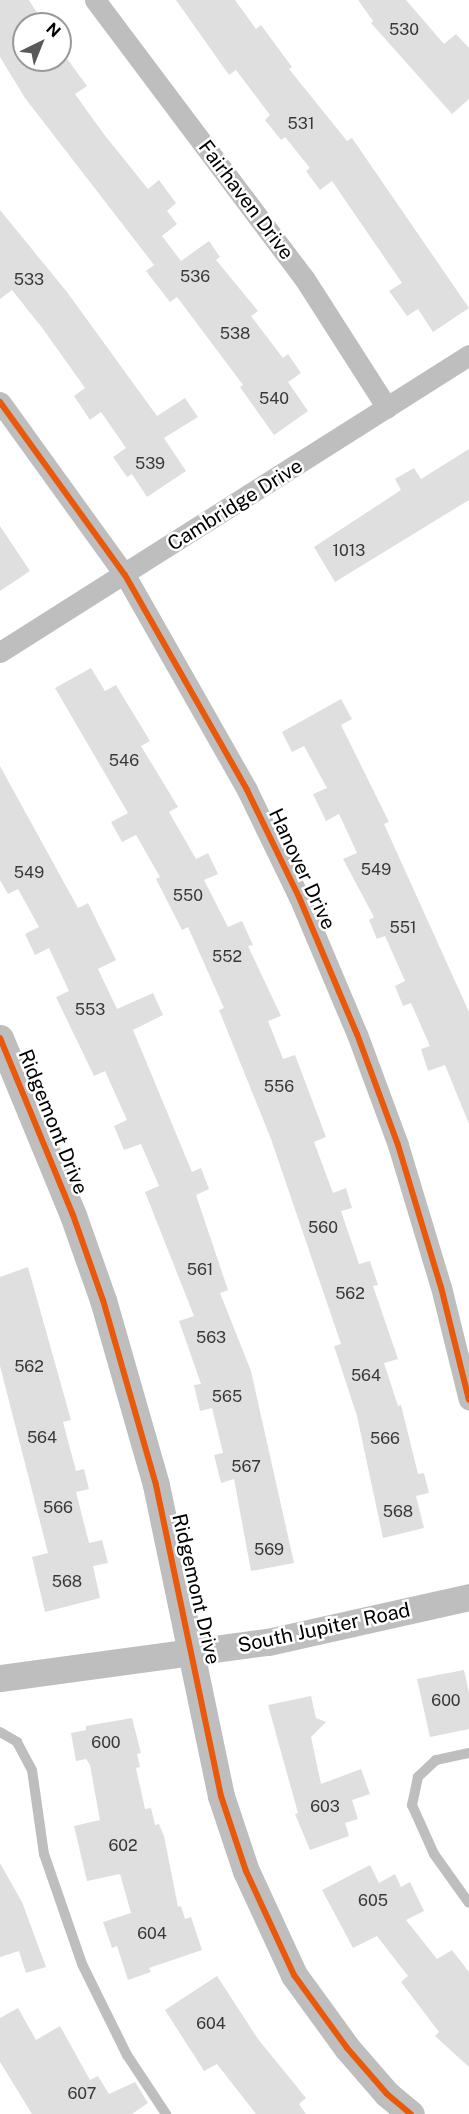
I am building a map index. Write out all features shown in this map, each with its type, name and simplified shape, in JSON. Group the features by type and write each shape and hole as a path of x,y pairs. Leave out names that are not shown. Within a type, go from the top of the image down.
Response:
{"street":[{"name":"Fairhaven Drive","path":"95,0 277,240 387,408"},
{"name":"Cambridge Drive","path":"0,652 469,355"},
{"name":"Hanover Drive","path":"0,402 125,574 247,790 299,897 353,1023 398,1145 441,1287 469,1400"},
{"name":"Ridgemont Drive","path":"0,1038 74,1215 103,1300 156,1485 194,1652 221,1796 267,1923 294,1975 346,2048 387,2094 411,2114"},
{"name":"South Jupiter Road","path":"0,1678 268,1642 469,1597"}],"lane":[{"path":"0,1732 17,1742 32,1770 44,1854 82,1964 127,2055 166,2114"},
{"path":"469,1753 436,1760 418,1777 412,1805 434,1854 469,1903"}],"building":[{"path":"0,0 29,0 36,12 12,12 12,72 72,72 72,65 87,86 75,94 103,133 148,189 159,180 176,203 167,211 177,224 162,236 181,261 209,241 220,257 216,260 258,311 251,316 283,358 288,354 301,373 288,382 308,411 274,435 240,387 243,385 177,297 170,302 146,271 154,265 25,98 0,57"},
{"path":"176,0 235,0 256,29 261,25 292,67 289,69 347,141 352,138 469,308 433,332 418,309 407,316 389,291 402,283 332,181 320,190 306,171 310,168 285,137 281,140 265,120 270,115 236,70 229,75"},
{"path":"358,0 406,0 444,44 456,34 469,48 469,99 452,114 371,23 373,21"},
{"path":"0,210 67,292 157,416 185,398 198,417 164,438 186,471 147,497 132,474 127,477 113,457 126,448 101,412 90,420 74,396 85,388 43,329 12,290 0,299"},
{"path":"469,449 469,500 335,582 314,547 401,490 395,479 414,468 421,479"},
{"path":"0,526 30,571 0,591"},
{"path":"91,668 105,691 116,685 150,741 141,746 178,807 169,812 196,859 208,853 218,874 204,880 228,927 242,921 253,945 248,946 281,1016 268,1021 283,1059 295,1055 326,1137 314,1142 333,1193 346,1188 352,1208 341,1211 359,1264 370,1261 378,1285 373,1286 398,1359 384,1363 398,1406 401,1405 418,1474 424,1473 429,1493 416,1496 424,1528 383,1538 357,1416 334,1346 341,1344 271,1139 219,1010 224,1008 188,927 182,930 156,879 160,877 136,835 122,842 111,822 128,813 55,688"},
{"path":"341,699 352,719 341,725 389,822 384,824 469,1012 469,1124 445,1065 428,1071 421,1049 430,1046 411,1003 403,1006 395,986 405,981 385,936 377,939 369,920 374,917 343,859 357,853 339,814 326,821 313,794 327,788 304,746 292,752 282,732"},
{"path":"0,766 78,908 88,903 116,960 98,969 117,1009 153,993 163,1015 133,1030 192,1172 201,1168 209,1189 196,1195 228,1290 220,1293 251,1371 294,1563 251,1571 234,1479 221,1483 214,1455 223,1453 212,1408 200,1411 194,1385 201,1384 179,1321 194,1316 145,1192 159,1186 141,1144 124,1150 114,1126 127,1120 105,1071 94,1076 56,997 69,991 49,948 35,955 25,934 39,927 18,889 8,894 0,880"},
{"path":"28,1267 71,1420 63,1422 76,1471 84,1469 89,1489 76,1492 89,1543 102,1540 108,1563 93,1566 100,1598 45,1612 32,1557 48,1553 0,1366 0,1277"},
{"path":"464,1670 469,1693 469,1729 430,1737 417,1679"},
{"path":"311,1696 316,1718 326,1722 311,1737 321,1784 361,1769 370,1794 352,1800 358,1819 345,1823 349,1836 310,1850 295,1814 298,1813 268,1705"},
{"path":"132,1718 141,1753 137,1754 140,1767 136,1768 145,1809 151,1808 155,1825 159,1824 164,1836 178,1907 181,1906 185,1919 191,1917 202,1950 149,1968 151,1972 128,1980 117,1946 112,1948 103,1922 131,1913 120,1874 87,1881 74,1826 100,1820 90,1765 86,1759 76,1761 71,1733 86,1730 86,1726"},
{"path":"0,1863 22,1902 46,1967 26,1973 19,1951 0,1957"},
{"path":"370,1865 379,1883 395,1874 401,1887 410,1882 424,1911 406,1920 437,1959 452,1950 469,1972 469,2067 435,2036 439,2032 401,1982 408,1976 377,1936 353,1948 322,1890"},
{"path":"217,1976 258,2039 306,2098 299,2104 306,2114 256,2114 217,2064 204,2071 165,2010"},
{"path":"18,2008 36,2040 60,2026 90,2080 98,2076 109,2094 135,2082 148,2103 132,2114 32,2114 0,2062 0,2018"}],"cycle path":[{"path":"0,402 125,575 247,790 299,897 357,1034 398,1145 441,1287 469,1400"},
{"path":"0,1038 73,1215 103,1300 156,1485 221,1796 246,1871 294,1975 347,2048 387,2094 411,2114"}]}
